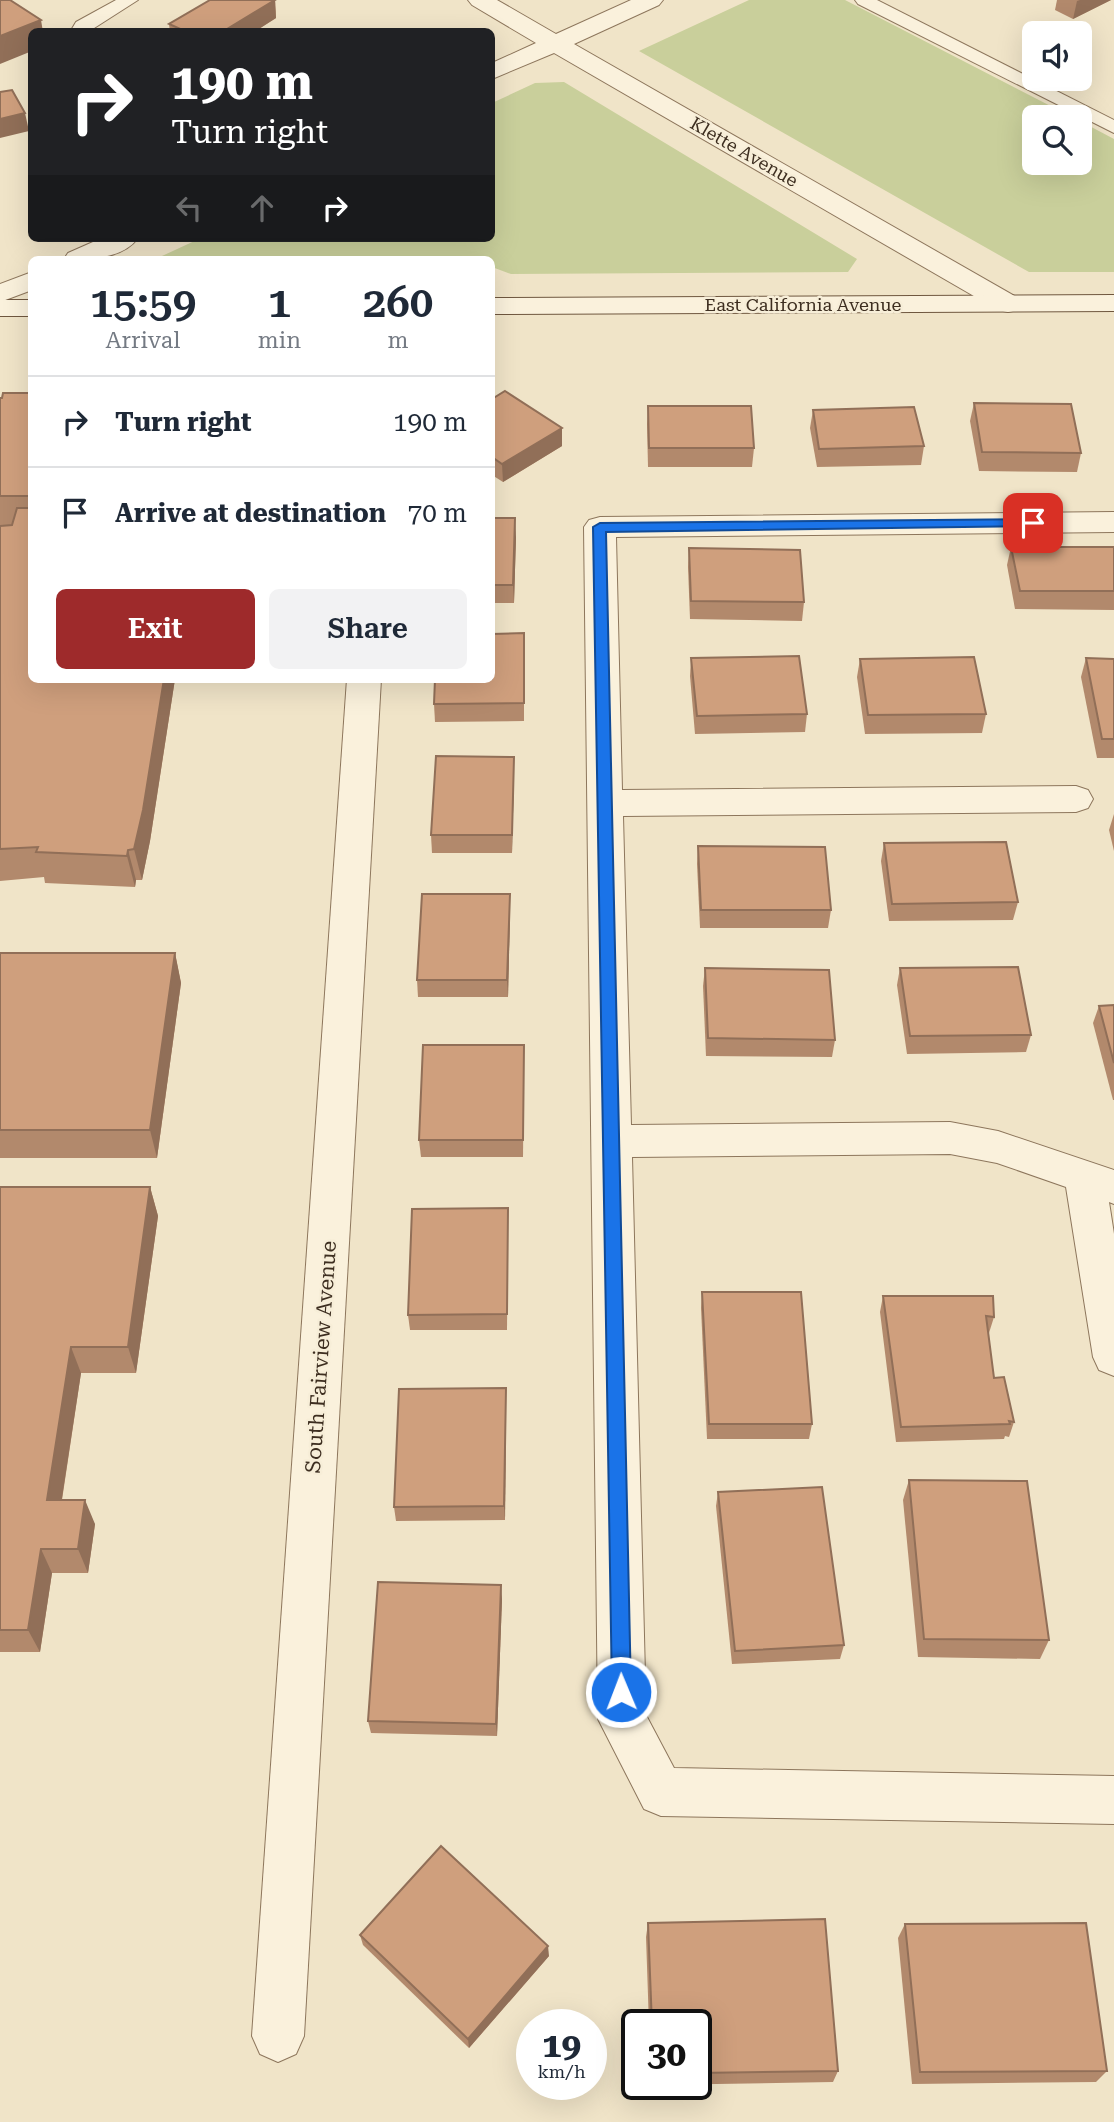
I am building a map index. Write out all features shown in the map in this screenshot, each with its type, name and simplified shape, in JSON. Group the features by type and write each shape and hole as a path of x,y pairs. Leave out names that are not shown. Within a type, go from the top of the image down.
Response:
{"street":[{"name":"Klette Avenue","path":"480,0 1008,304"},
{"path":"495,71 651,0"},
{"path":"85,256 115,242"},
{"path":"0,294 28,282"},
{"name":"East California Avenue","path":"495,306 1114,303"},
{"path":"0,308 28,308"},
{"path":"1114,522 600,527 622,1719 661,1792 1114,1800"},
{"name":"South Fairview Avenue","path":"278,2036 364,683"},
{"path":"605,803 1076,799"},
{"path":"611,1141 950,1139 998,1147 1099,1182 1114,1357"}],"lane":[{"path":"81,28 129,0"},
{"path":"864,0 1114,127"}],"green space":[{"path":"749,0 845,0 1049,105 1022,105 1022,175 1092,175 1092,127 1114,139 1114,272 1029,272 639,51"},
{"path":"564,82 857,259 848,272 511,274 495,268 495,256 162,256 192,242 495,242 495,102 535,83"}],"building":[{"path":"0,0 10,0 41,20 0,36"},
{"path":"210,0 275,0 229,28 178,28 169,24"},
{"path":"12,90 25,113 0,119 0,92"},
{"path":"505,391 562,428 502,464 495,459 495,397"},
{"path":"3,393 28,393 28,496 0,496"},
{"path":"974,403 1071,404 1081,453 982,452"},
{"path":"648,406 751,406 754,448 649,448"},
{"path":"914,407 924,446 819,449 813,410"},
{"path":"17,508 28,508 28,683 163,683 143,810 134,849 128,850 127,856 36,852 38,847 0,849 0,526 12,525"},
{"path":"495,518 515,518 513,585 495,585"},
{"path":"1011,547 1114,547 1114,591 1020,591"},
{"path":"689,548 800,550 804,602 691,601"},
{"path":"524,633 524,703 434,704 435,683 495,683 495,634"},
{"path":"799,656 807,714 697,716 691,658"},
{"path":"974,657 986,714 868,715 860,659"},
{"path":"1086,658 1114,659 1114,739 1102,739"},
{"path":"436,756 514,757 512,835 431,835"},
{"path":"1006,842 1018,902 892,904 884,843"},
{"path":"698,846 825,847 831,910 701,910"},
{"path":"422,894 510,894 507,980 417,980"},
{"path":"0,953 175,953 150,1130 0,1130"},
{"path":"1018,967 1031,1035 910,1036 900,968"},
{"path":"705,968 829,970 835,1040 708,1038"},
{"path":"1114,1005 1114,1063 1099,1006"},
{"path":"423,1045 524,1045 523,1140 419,1140"},
{"path":"0,1187 150,1187 128,1347 71,1347 47,1500 85,1500 78,1549 41,1549 28,1630 0,1630"},
{"path":"508,1208 507,1314 408,1315 412,1209"},
{"path":"702,1292 801,1292 812,1424 709,1424"},
{"path":"883,1296 993,1296 994,1317 986,1316 994,1378 1004,1377 1014,1422 901,1427"},
{"path":"506,1388 504,1506 394,1507 399,1389"},
{"path":"909,1480 1027,1481 1049,1640 924,1639"},
{"path":"822,1487 844,1645 735,1651 718,1492"},
{"path":"378,1582 501,1585 496,1724 368,1721"},
{"path":"441,1846 548,1946 468,2039 360,1935"},
{"path":"825,1919 838,2071 712,2073 712,2009 651,2009 648,1923"},
{"path":"1086,1923 1107,2071 920,2072 905,1924"}],"route":[{"path":"621,1692 600,527 1033,523"}]}
